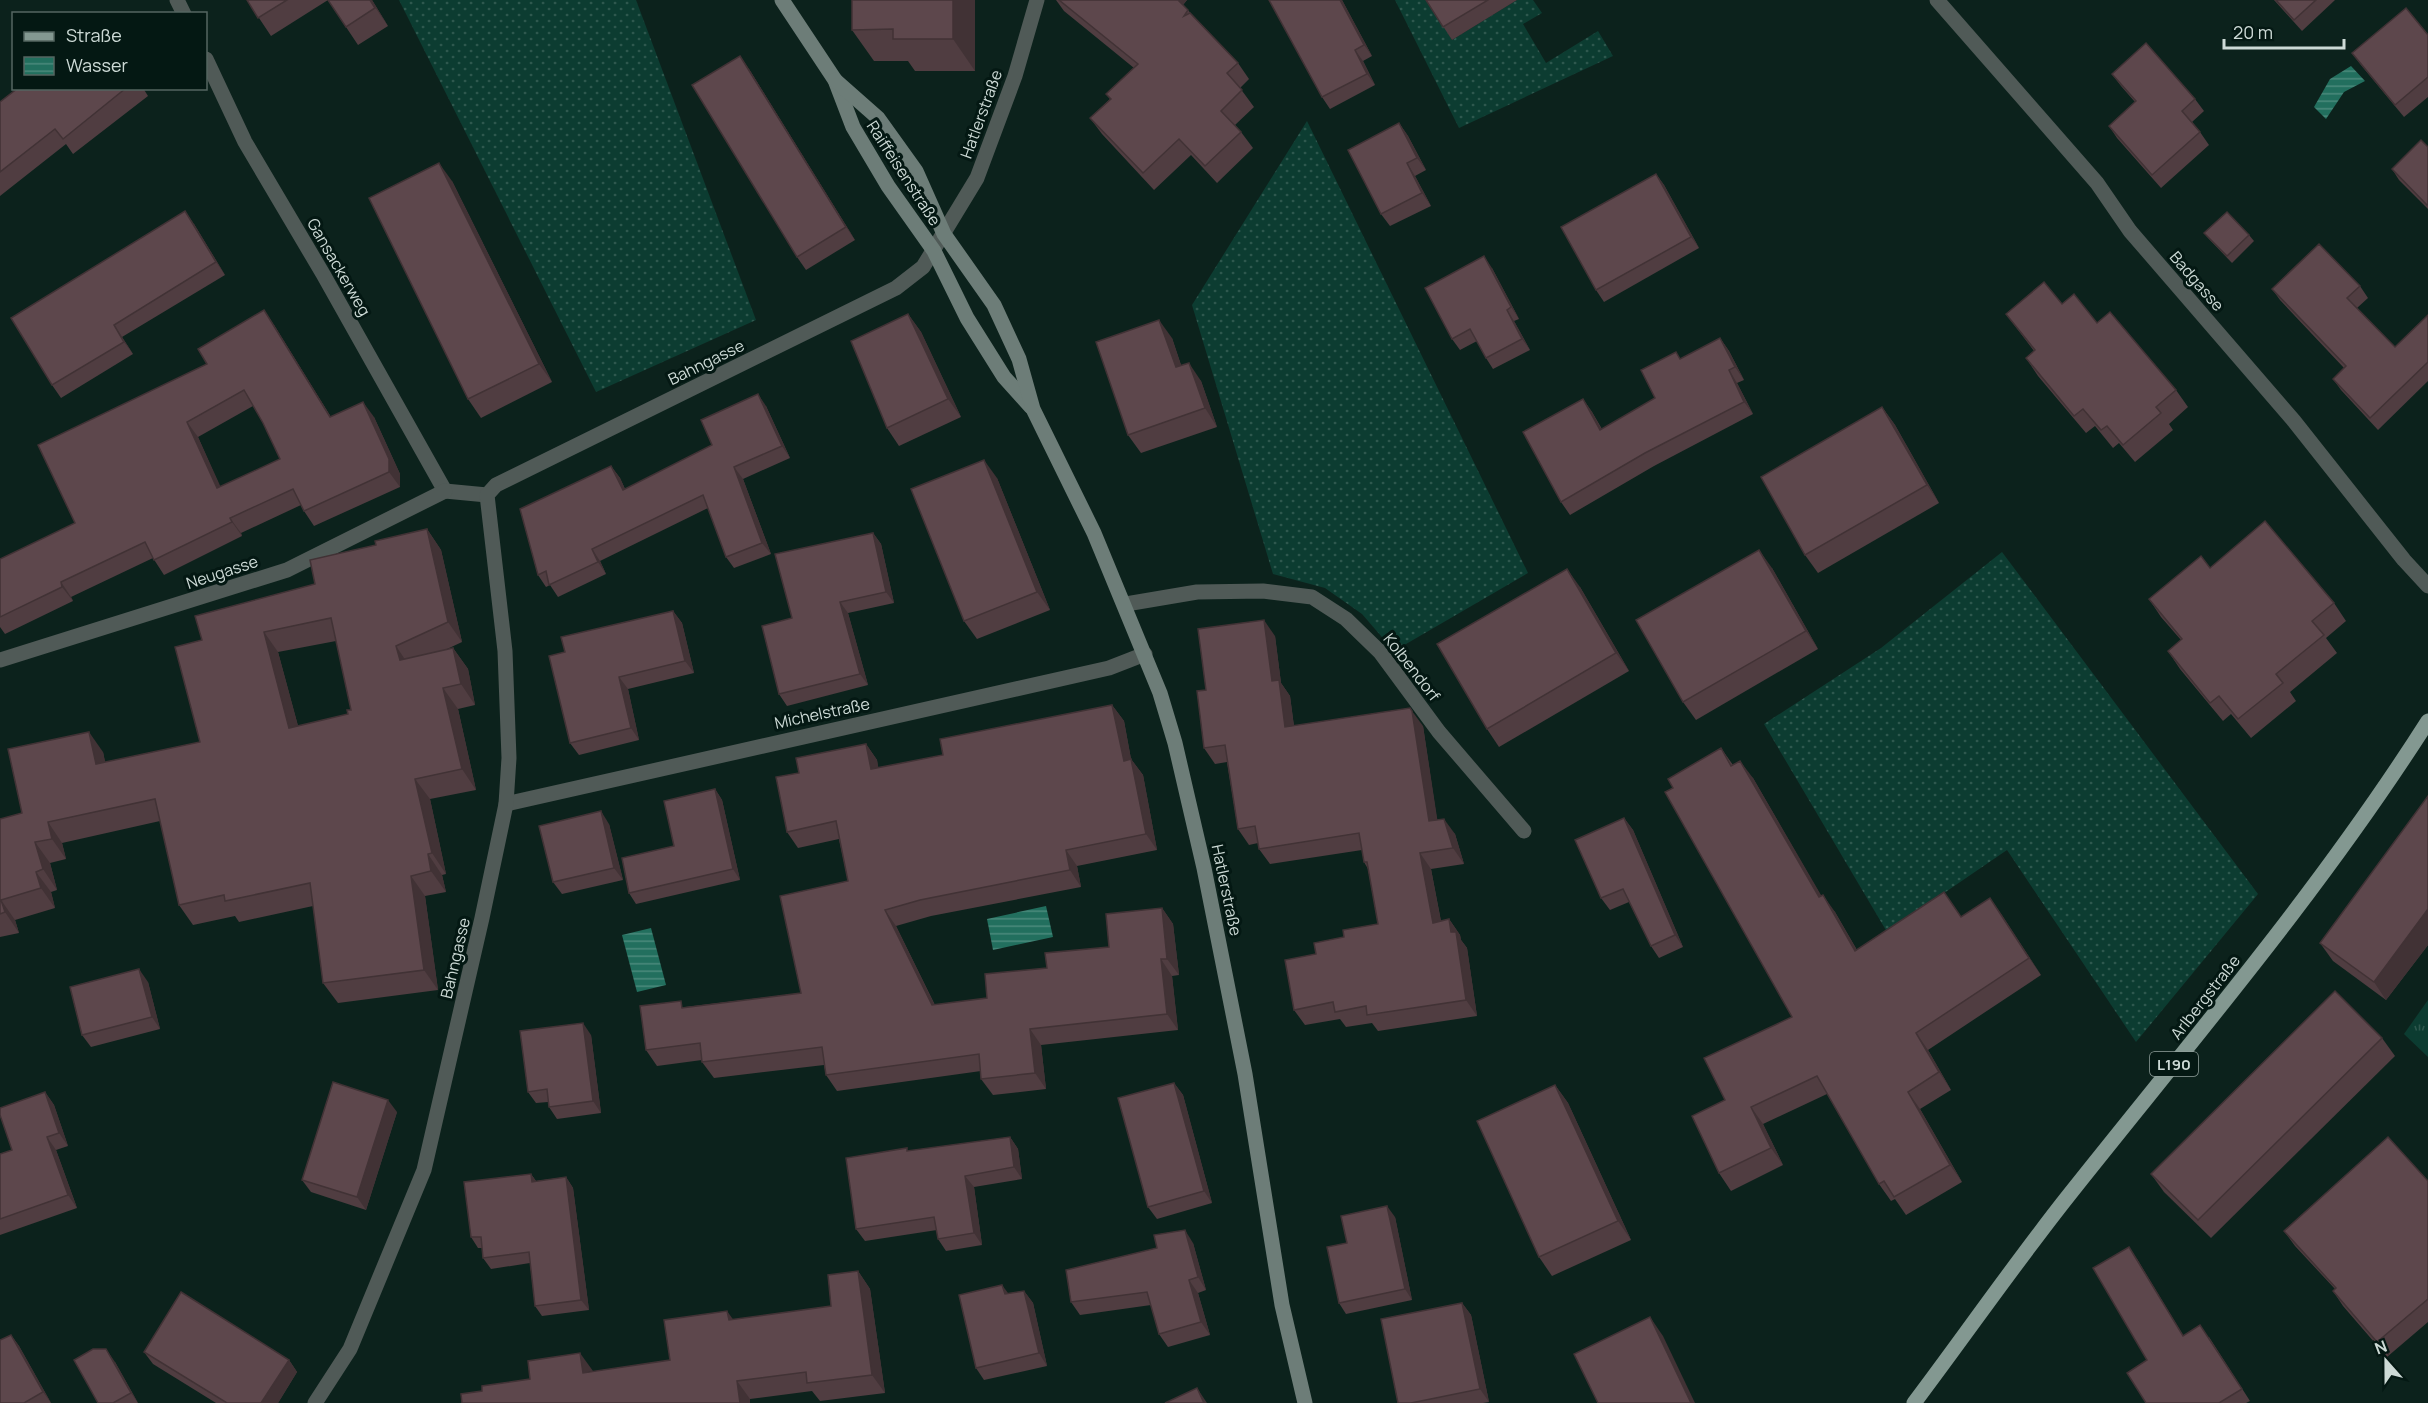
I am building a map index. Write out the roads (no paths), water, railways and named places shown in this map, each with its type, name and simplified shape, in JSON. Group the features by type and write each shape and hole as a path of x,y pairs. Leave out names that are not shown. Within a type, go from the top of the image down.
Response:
{"main road":[{"name":"Arlbergstraße","path":"1914,1403 2067,1198 2244,977 2386,786 2428,721"}],"street":[{"name":"Raiffeisenstraße","path":"782,0 835,80 853,127 877,169 933,251"},
{"name":"Hatlerstraße","path":"1033,409 1004,376 967,318 933,251 977,178 1015,76 1036,0"},
{"name":"Badgasse","path":"1937,0 2097,183 2130,231 2294,420 2404,560 2428,586"},
{"name":"Gansackerweg","path":"207,61 245,142 323,274 445,490"},
{"name":"Raiffeisenstraße","path":"835,80 878,118 916,171 944,234"},
{"name":"Hatlerstraße","path":"944,234 994,305 1003,323 1019,359 1033,409 1071,482 1126,604 1175,743 1200,848 1245,1074 1282,1305 1305,1403"},
{"name":"Bahngasse","path":"315,1403 350,1349 423,1170 482,918 506,804 509,758 505,651 487,495 496,485 896,288 923,267 933,251"},
{"path":"445,490 487,495"},
{"name":"Neugasse","path":"0,660 287,570 445,490"},
{"name":"Kolbendorf","path":"1126,604 1197,592 1263,591 1312,597 1346,619 1380,652 1439,732 1524,831"},
{"name":"Michelstraße","path":"506,804 1109,668 1145,654"}],"water":[{"path":"2351,66 2365,81 2344,92 2326,119 2314,107 2330,79"},
{"path":"1046,906 1053,937 993,950 987,919"},
{"path":"651,928 666,985 637,992 622,935"}]}
